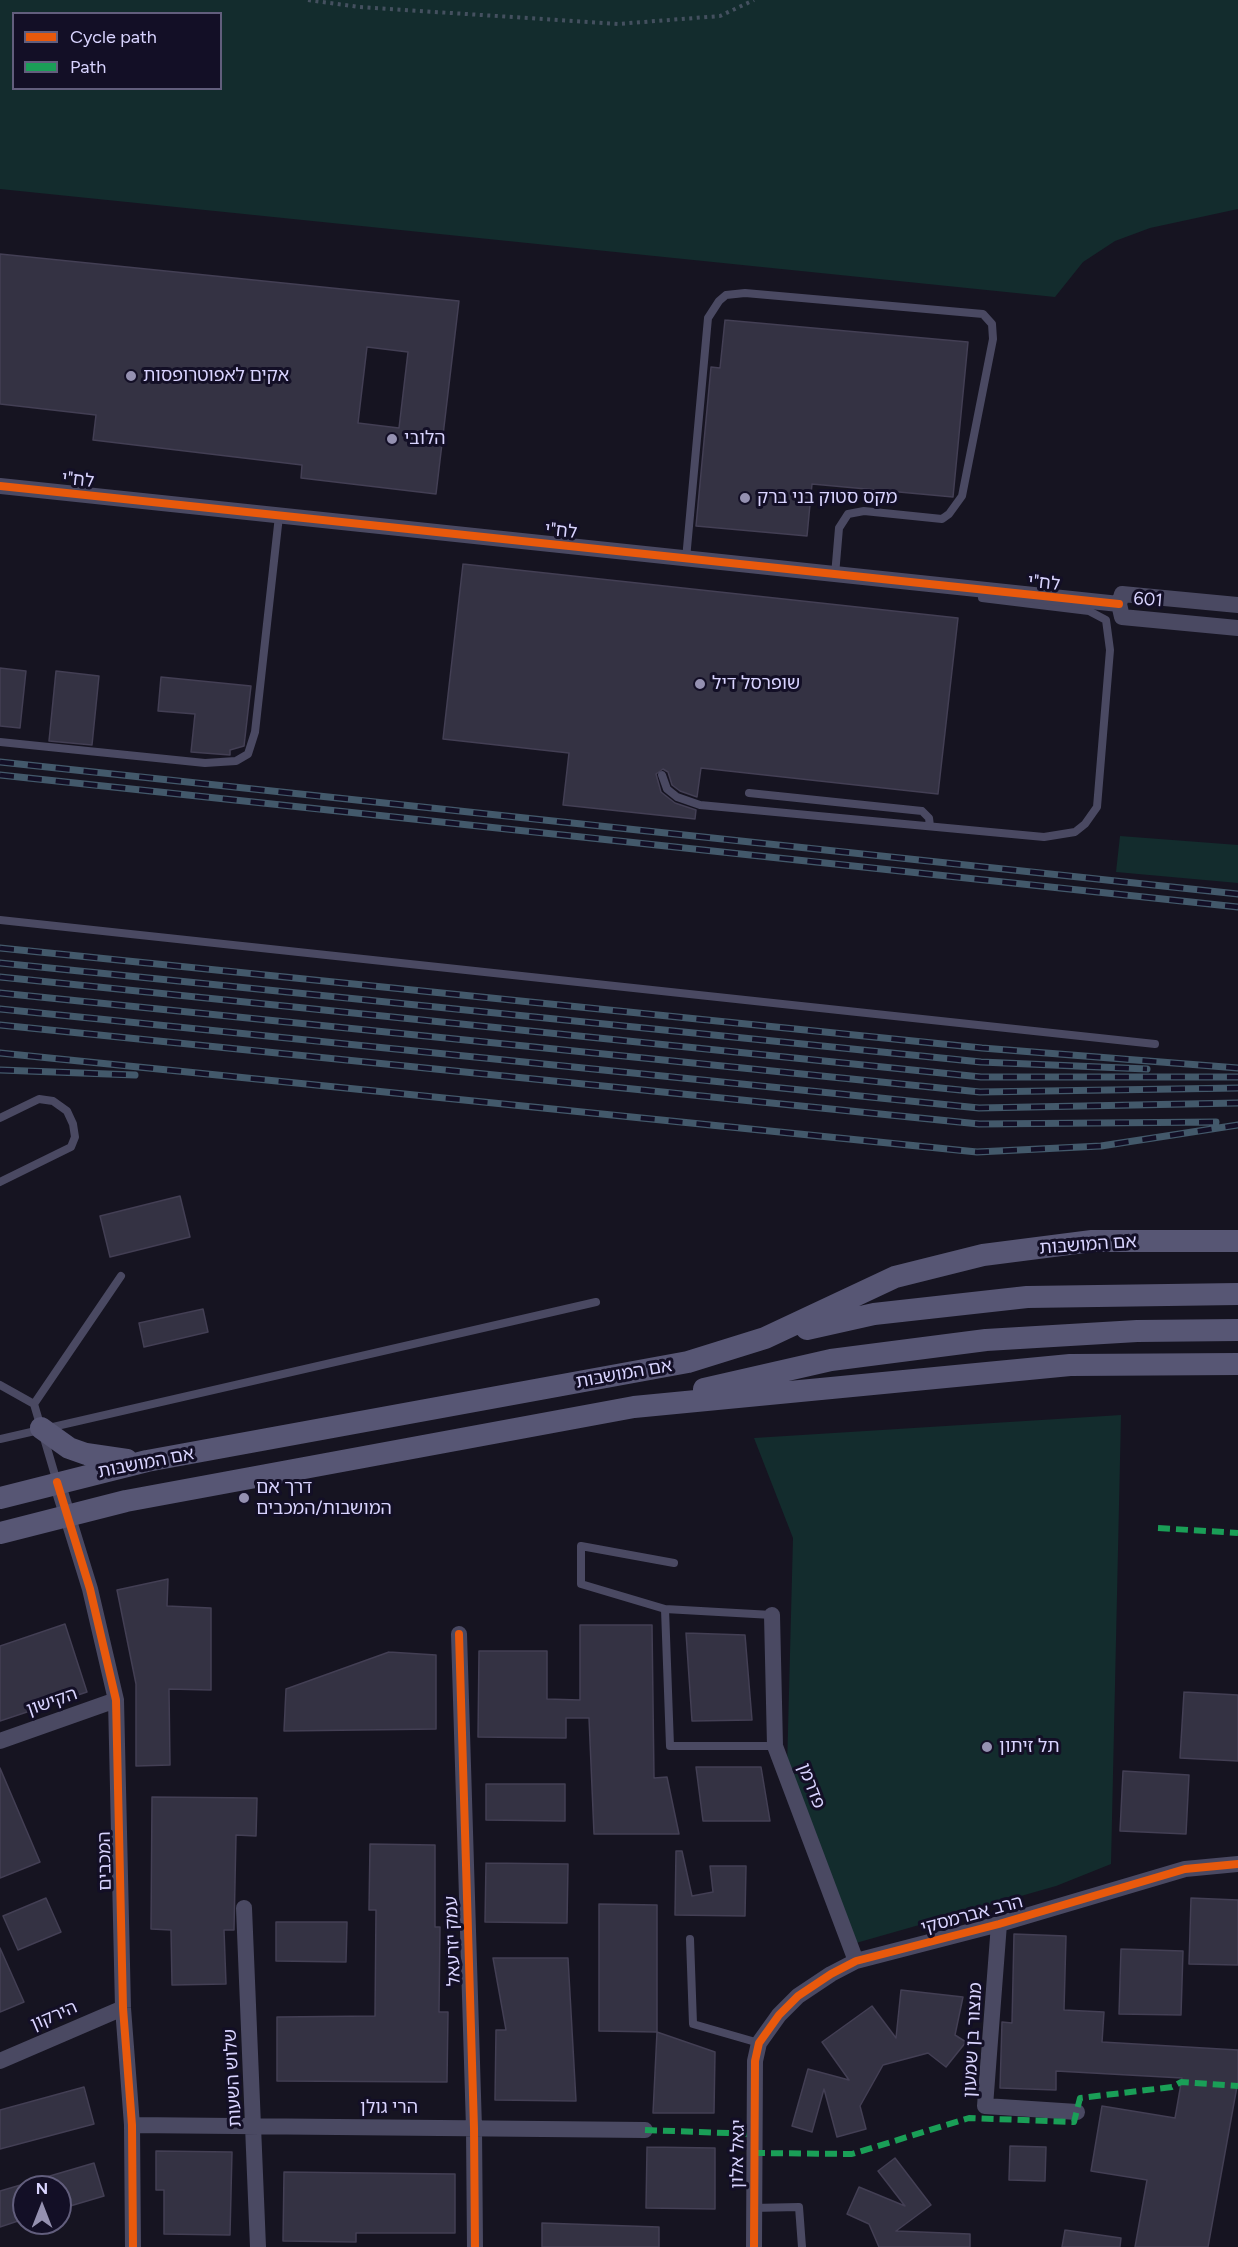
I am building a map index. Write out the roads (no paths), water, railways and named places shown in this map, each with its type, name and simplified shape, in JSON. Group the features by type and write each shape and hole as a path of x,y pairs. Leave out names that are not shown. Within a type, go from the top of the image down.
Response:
{"main road":[{"name":"אם המושבות","path":"0,1498 147,1461 722,1354 765,1338 895,1277 983,1255 1092,1241 1238,1241"},
{"path":"765,1338 874,1314 1027,1297 1238,1294"},
{"path":"634,1407 831,1360 986,1340 1137,1331 1238,1330"},
{"name":"אם המושבות","path":"0,1533 67,1514 126,1501 634,1407 1070,1365 1238,1364"},
{"path":"41,1428 69,1448 87,1455 147,1461"}],"street":[{"name":"לח\"י","path":"0,486 1119,604"},
{"name":"601","path":"1238,605 1122,594 1119,604 1122,617 1238,628"},
{"name":"המכבים","path":"57,1482 90,1589 116,1700 123,2008 132,2125 133,2247"},
{"name":"פדרמן","path":"772,1615 775,1746 856,1961"},
{"name":"עמק יזרעאל","path":"459,1634 474,2128 475,2247"},
{"name":"הקישון","path":"0,1741 116,1700"},
{"name":"הרב אברמסקי","path":"755,2061 759,2043 779,2015 798,1996 856,1961 999,1924 1185,1869 1238,1863"},
{"name":"שלוש השעות","path":"244,1908 255,2127 258,2247"},
{"name":"מנצור בן שמעון","path":"999,1924 985,2106 1077,2112"},
{"name":"הירקון","path":"0,2061 123,2008"},
{"name":"יגאל אלון","path":"754,2247 755,2061"},
{"name":"הרי גולן","path":"132,2125 645,2130"}],"lane":[{"path":"686,559 708,318 719,301 726,295 745,293 983,314 992,324 993,339 962,496 949,514 942,519 864,511 848,514 839,528 835,575"},
{"path":"0,742 204,763 236,761 248,754 255,732 279,516"},
{"path":"662,775 667,789 677,797 700,805 1044,837 1075,832 1086,824 1097,807 1110,650 1106,620 1089,611 981,597 981,590"},
{"path":"749,793 922,811 929,818 930,826"},
{"path":"0,920 1155,1044"},
{"path":"0,1118 39,1099 53,1101 66,1111 73,1124 75,1137 70,1147 0,1182"},
{"path":"34,1404 120,1276"},
{"path":"0,1439 596,1302"},
{"path":"0,1386 34,1404 57,1482"},
{"path":"674,1563 581,1546 581,1584 665,1609 772,1615"},
{"path":"665,1609 670,1746 775,1746"},
{"path":"690,1939 693,2024 759,2043"},
{"path":"753,2208 799,2207 802,2247"}],"railway":[{"path":"0,762 1238,894"},
{"path":"0,775 1238,907"},
{"path":"0,948 982,1048 1238,1068"},
{"path":"0,963 981,1062 1147,1069"},
{"path":"0,977 981,1077 1238,1077"},
{"path":"0,993 980,1092 1238,1088"},
{"path":"0,1009 979,1108 1238,1103"},
{"path":"0,1025 979,1124 1216,1122"},
{"path":"0,1053 977,1152 1101,1146 1238,1125"},
{"path":"0,1070 135,1075"}],"place":[{"name":"אקים לאפוטרופסות","path":"131,376"},
{"name":"הלובי","path":"392,439"},
{"name":"מקס סטוק בני ברק","path":"745,498"},
{"name":"שופרסל דיל","path":"700,684"},
{"name":"דרך אם המושבות/המכבים","path":"244,1498"},
{"name":"תל זיתון","path":"987,1747"}]}
